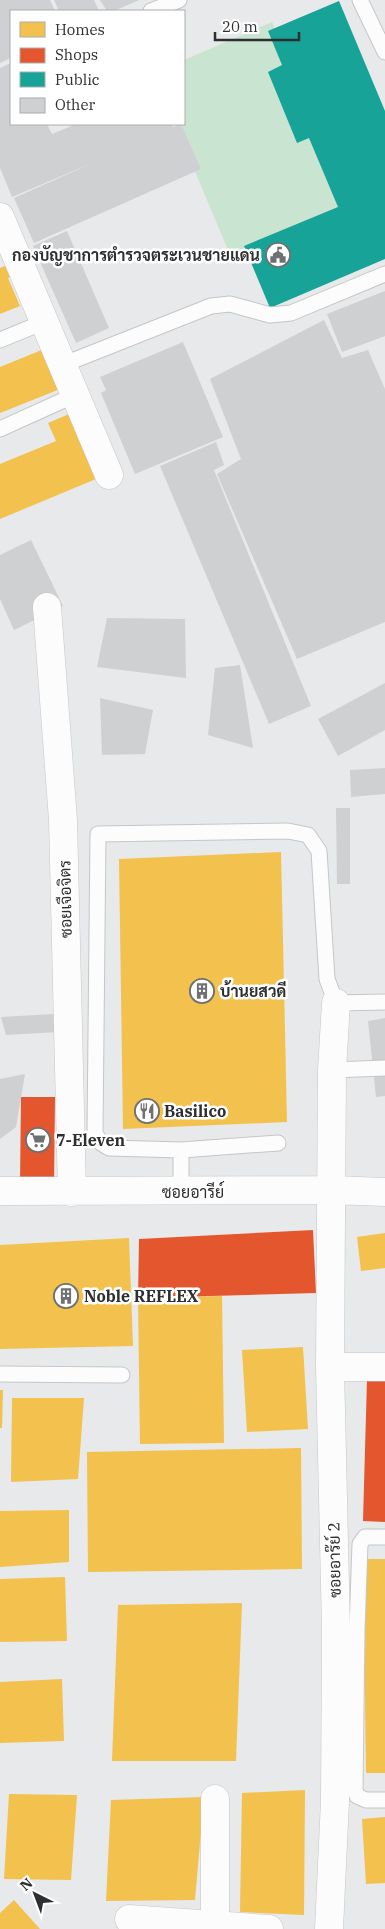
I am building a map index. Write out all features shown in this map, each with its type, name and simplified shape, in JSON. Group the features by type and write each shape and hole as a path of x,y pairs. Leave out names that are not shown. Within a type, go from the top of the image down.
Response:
{"street":[{"path":"3,235 44,322 109,475"},
{"name":"ซอยเจือจิตร","path":"48,607 63,820 72,1192"},
{"name":"ซอยอาร๊ย์ 2","path":"329,1929 346,1630 330,1367 332,1070 336,1003"},
{"name":"ซอยอารีย์","path":"0,1191 181,1192 332,1190 385,1192"},
{"path":"330,1367 385,1368"},
{"path":"215,1799 215,1925"},
{"path":"129,1919 269,1929"}],"lane":[{"path":"154,10 179,0"},
{"path":"360,0 385,52"},
{"path":"62,365 211,306 230,304 270,315 291,314 385,274"},
{"path":"0,340 44,322"},
{"path":"0,429 75,395"},
{"path":"278,1143 181,1150 109,1148 101,1143 95,1133 98,834 288,831 308,835 319,851 327,979 336,1003 385,1002"},
{"path":"332,1070 385,1068"},
{"path":"181,1150 181,1192"},
{"path":"0,1374 122,1375"},
{"path":"385,1537 365,1537 360,1544 346,1630 355,1789 357,1796 366,1800 385,1800"}],"green space":[{"path":"272,22 353,213 234,264 175,125 185,125 185,60"}],"building: Homes":[{"path":"10,264 14,275 8,278 20,306 0,314 0,268"},
{"path":"44,349 60,389 0,413 0,367"},
{"path":"69,414 96,479 0,519 0,464 56,441 48,423"},
{"name":"บ้านยสวดี","path":"281,852 287,1122 123,1129 119,859"},
{"path":"385,1233 385,1268 361,1271 357,1237"},
{"name":"Noble REFLEX","path":"129,1238 133,1346 0,1349 0,1245"},
{"path":"222,1296 224,1443 140,1444 138,1298"},
{"path":"303,1347 308,1429 247,1432 242,1350"},
{"path":"0,1390 3,1390 2,1428 0,1428"},
{"path":"12,1398 84,1398 78,1479 11,1482"},
{"path":"301,1448 302,1569 88,1572 87,1452"},
{"path":"69,1510 69,1562 0,1567 0,1511"},
{"path":"363,1559 385,1559 385,1773 366,1773"},
{"path":"65,1577 67,1641 0,1642 0,1579"},
{"path":"242,1603 236,1761 112,1761 118,1605"},
{"path":"62,1679 64,1741 0,1743 0,1682"},
{"path":"305,1790 304,1915 240,1912 242,1793"},
{"path":"9,1794 77,1795 71,1880 4,1879"},
{"path":"204,1797 195,1900 106,1901 111,1800"},
{"path":"385,1817 385,1883 366,1884 362,1819"},
{"path":"14,1900 40,1929 0,1929 0,1913"}],"building: Shops":[{"name":"7-Eleven","path":"21,1097 55,1097 54,1184 20,1183"},
{"path":"313,1230 316,1293 138,1298 139,1239"},
{"path":"367,1379 385,1380 385,1522 363,1521"}],"building: Public":[{"path":"339,1 385,111 385,259 270,308 244,246 338,207 309,138 297,143 268,72 282,65 268,31"}],"building: Other":[{"path":"0,0 50,0 55,10 10,10 10,58 0,63"},
{"path":"54,0 94,0 99,10 59,10"},
{"path":"100,0 139,0 116,10 106,10"},
{"path":"10,63 10,125 48,125 52,134 74,125 172,125 173,127 181,125 201,169 34,243 14,198 97,161 12,197 0,168 0,68"},
{"path":"67,231 109,328 76,343 33,246"},
{"path":"385,291 385,336 342,352 327,314"},
{"path":"324,320 342,358 368,350 385,389 385,622 297,659 217,474 241,459 210,379"},
{"path":"183,342 223,437 135,474 101,393 106,390 100,377"},
{"path":"216,442 224,465 214,470 311,706 269,724 160,466"},
{"path":"31,540 63,606 14,630 0,599 0,555"},
{"path":"107,618 185,619 186,678 97,667"},
{"path":"240,665 253,748 208,735 215,668"},
{"path":"385,683 385,730 338,756 318,719"},
{"path":"100,698 153,710 145,754 102,755"},
{"path":"385,768 385,794 351,797 350,770"},
{"path":"336,808 350,808 350,884 337,884"},
{"path":"54,1014 58,1032 6,1035 1,1017"},
{"path":"385,1018 385,1096 376,1097 368,1021"},
{"path":"25,1074 16,1127 0,1139 0,1079"}],"place":[{"name":"กองบัญชาการตำรวจตระเวนชายแดน","path":"278,255"},
{"name":"บ้านยสวดี","path":"202,991"},
{"name":"Basilico","path":"147,1111"},
{"name":"7-Eleven","path":"38,1140"},
{"name":"Noble REFLEX","path":"66,1296"}]}
